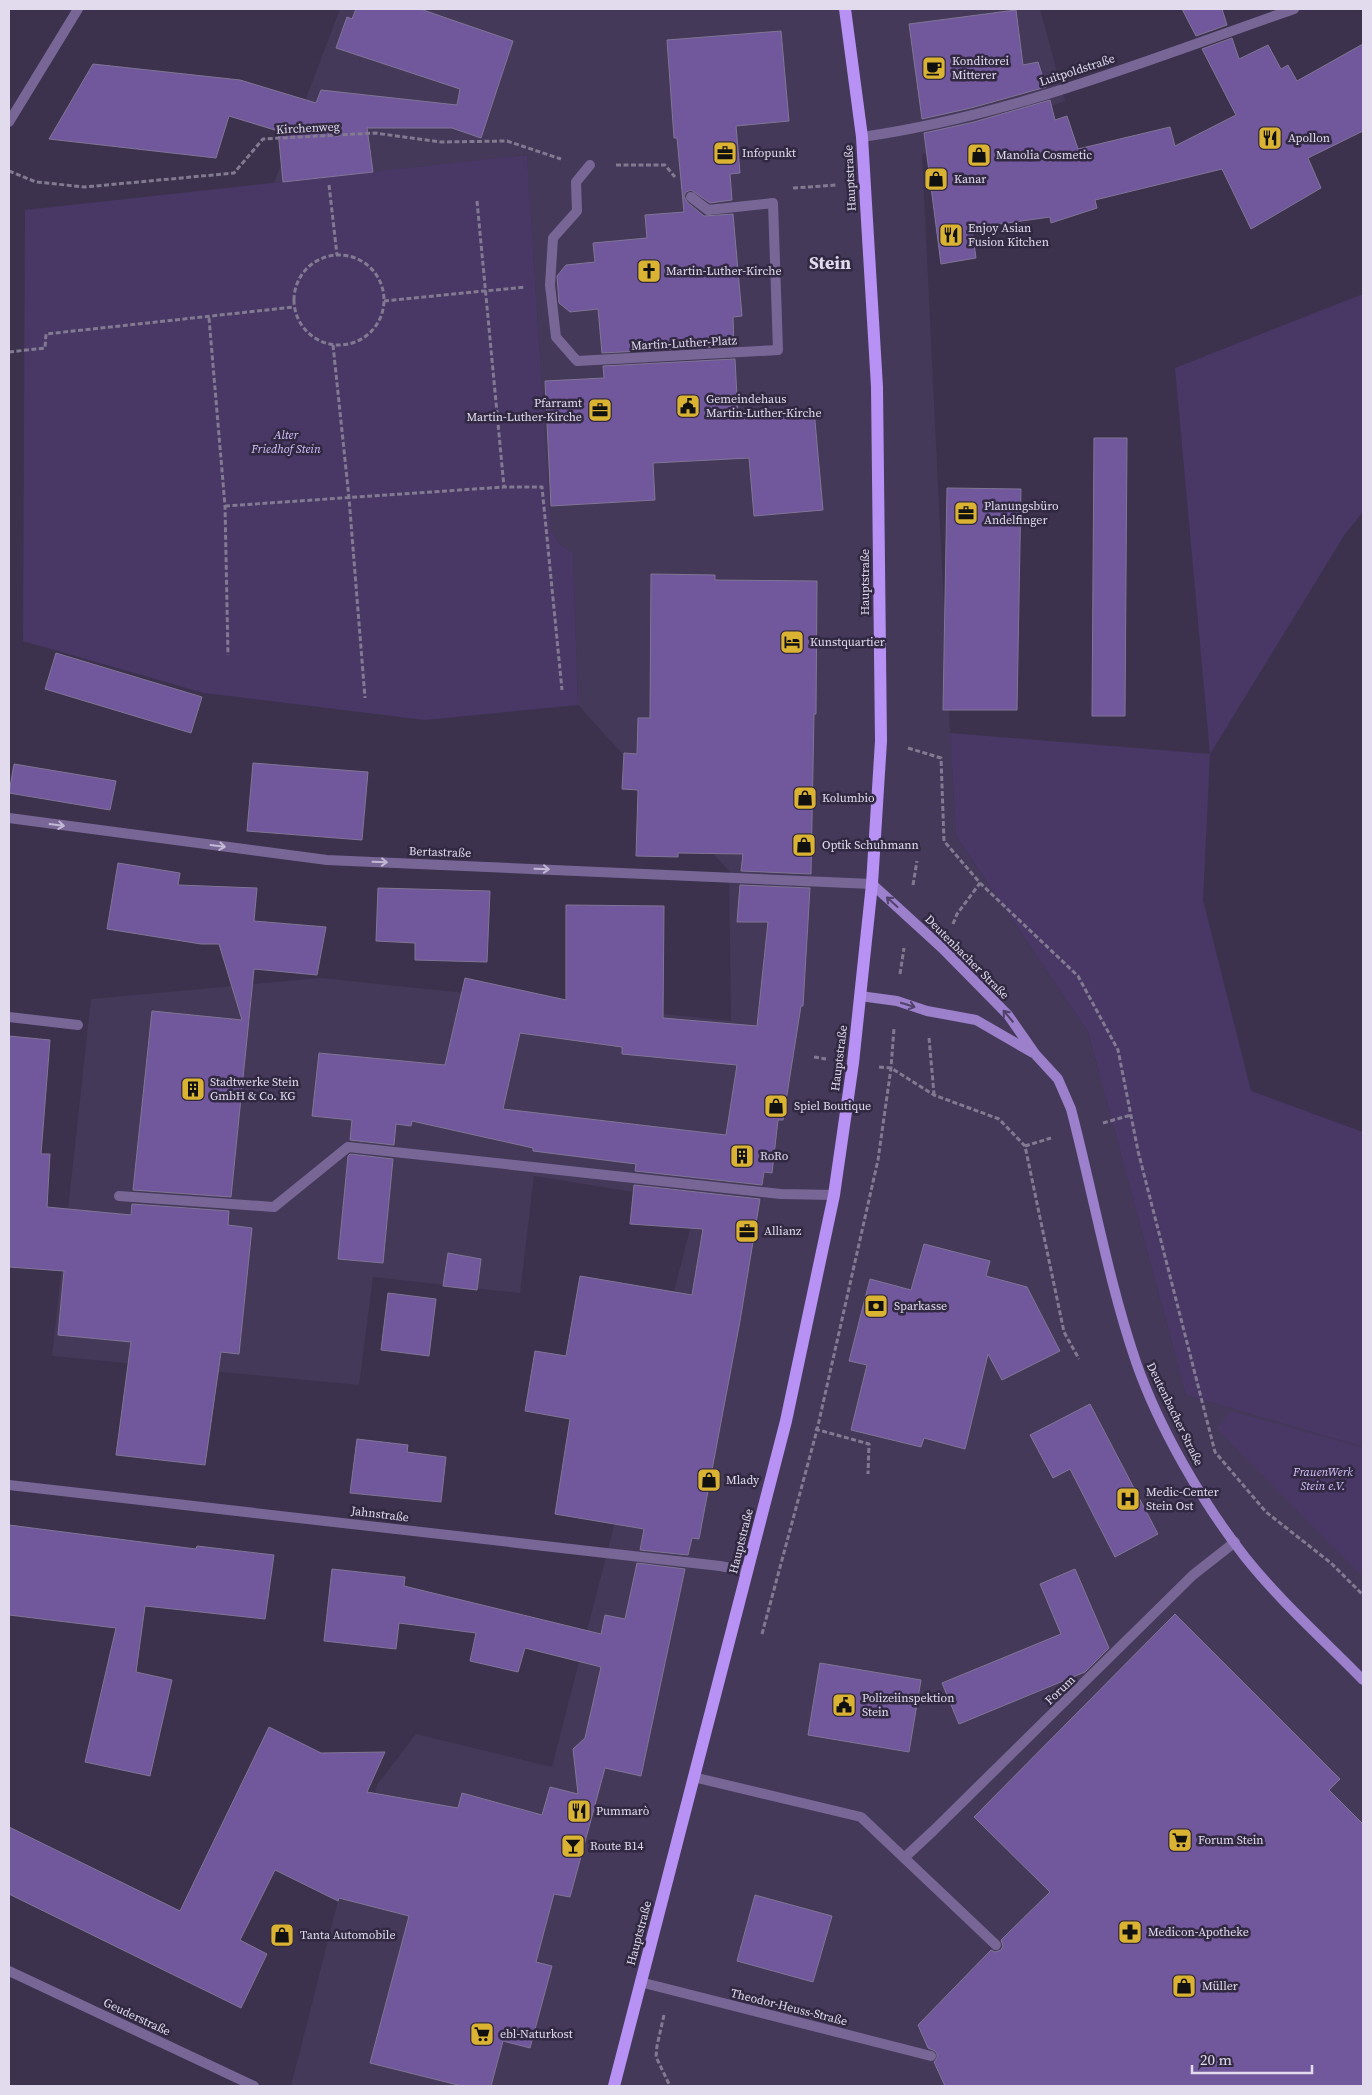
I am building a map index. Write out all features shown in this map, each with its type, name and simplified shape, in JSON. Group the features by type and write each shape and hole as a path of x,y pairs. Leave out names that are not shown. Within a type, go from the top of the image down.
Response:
{"main road":[{"name":"Hauptstraße","path":"614,2086 786,1421 834,1195 853,1063 872,884 880,741 878,387 862,137 845,9"}],"street":[{"path":"9,122 78,9"},
{"name":"Luitpoldstraße","path":"862,137 971,117 1105,74 1294,9"},
{"name":"Martin-Luther-Platz","path":"590,165 576,182 577,212 553,238 550,285 556,337 577,361 778,350 773,203 708,210 692,197"},
{"name":"Bertastraße","path":"9,818 327,860 872,884"},
{"name":"Deutenbacher Straße","path":"872,884 908,916 1008,1015 1036,1055 1058,1079 1072,1109 1120,1310 1136,1363 1155,1407 1182,1460 1212,1510 1246,1557 1281,1596 1363,1680"},
{"name":"Deutenbacher Straße","path":"860,996 897,1002 927,1011 976,1020 1036,1055"},
{"path":"9,1017 78,1025"},
{"path":"118,1196 274,1207 348,1147 781,1194 834,1195"},
{"name":"Jahnstraße","path":"9,1485 720,1566 747,1571"},
{"name":"Forum","path":"904,1858 934,1831 1193,1575 1235,1542"},
{"path":"693,1777 861,1817 996,1945"},
{"name":"Geuderstraße","path":"9,1971 254,2086"},
{"name":"Theodor-Heuss-Straße","path":"640,1982 931,2056"}],"path":[{"name":"Kirchenweg","path":"9,171 36,182 85,188 234,173 263,139 375,133 441,142 507,141"},
{"path":"329,185 337,255"},
{"path":"477,201 504,487"},
{"path":"337,255 353,257 366,264 377,275 383,290 384,301 380,319 372,331 354,342 333,345 320,341 308,332 299,321 294,307 295,294 300,279 309,267 322,259 337,255"},
{"path":"384,301 527,287"},
{"path":"9,352 45,348 46,334 209,318 294,307"},
{"path":"209,318 225,506 228,654"},
{"path":"333,345 349,498 364,698"},
{"path":"225,506 504,487 542,487 562,690"},
{"path":"880,741 941,758 944,841 980,883 1078,976 1118,1050 1138,1151 1216,1452 1266,1512 1331,1563 1363,1594"},
{"path":"916,861 897,1002 891,1068 934,1095 999,1119 1025,1146 1064,1332 1079,1359"},
{"path":"786,1421 869,1444 868,1474"}],"shaded area":[{"path":"340,9 1040,9 1065,101 922,155 956,836 1088,1032 1186,1395 1363,1447 1363,2086 291,2086 338,1901 364,1847 377,1785 416,1734 552,1767 697,1202 534,1176 520,1293 373,1277 359,1385 52,1356 91,999 321,978 731,1021 729,871 578,705 573,554 559,544 551,529 527,155 274,183"}],"green space":[{"name":"Alter Friedhof Stein","path":"527,155 551,529 559,544 573,553 578,705 425,720 204,693 23,641 25,210"},
{"path":"1363,294 1363,512 1345,534 1210,754 1175,368"},
{"path":"950,733 1210,754 1203,900 1251,1091 1363,1132 1363,1447 1186,1395 1088,1032 956,836"},
{"name":"FrauenWerk Stein e.V.","path":"1230,1411 1363,1448 1363,1577 1217,1429"}],"building":[{"path":"356,9 420,9 513,41 481,138 452,128 367,128 373,172 283,182 278,131 229,116 216,158 49,139 93,64 240,80 316,103 321,90 457,105 460,89 336,48 347,17 352,19"},
{"path":"1182,9 1222,9 1227,25 1196,36"},
{"path":"1016,10 1023,65 1038,62 1046,87 971,108 922,119 909,24"},
{"path":"781,31 789,121 736,126 740,173 730,174 732,200 710,203 691,190 686,192 684,196 687,202 704,216 733,214 742,316 733,317 734,346 602,353 598,309 570,312 559,303 557,276 566,265 595,262 593,243 647,238 645,215 684,212 677,138 674,138 667,40"},
{"path":"1232,38 1239,59 1268,45 1281,69 1288,65 1297,81 1363,44 1363,131 1308,158 1321,188 1251,229 1222,169 1095,200 1097,208 1051,223 1050,217 972,228 976,258 941,264 924,133 974,122 1050,100 1055,120 1067,116 1078,149 1170,127 1175,146 1236,115 1202,49"},
{"path":"735,359 738,416 814,410 823,510 754,516 749,458 653,463 655,500 551,506 545,381 604,378 603,366"},
{"path":"1094,438 1127,438 1125,716 1092,716"},
{"path":"947,488 1021,489 1017,710 943,710"},
{"path":"651,574 715,575 715,580 817,581 816,714 814,714 811,874 741,871 743,854 678,853 678,857 636,856 638,790 622,789 624,753 637,754 638,718 650,718"},
{"path":"56,653 202,697 191,733 45,689"},
{"path":"253,763 368,772 362,840 247,831"},
{"path":"14,764 116,781 110,810 9,793"},
{"path":"118,863 180,873 178,885 257,888 254,921 326,927 317,975 254,969 231,1197 133,1190 152,1011 242,1020 219,944 201,944 107,929"},
{"path":"740,885 810,888 803,1006 801,1006 783,1120 778,1120 772,1173 764,1172 762,1185 635,1171 636,1164 533,1151 533,1148 412,1121 411,1126 396,1124 394,1145 350,1140 352,1120 312,1116 319,1053 445,1065 465,978 566,1000 566,905 664,906 663,1018 757,1026 768,922 737,922","holes":["520,1033 622,1047 622,1054 737,1065 726,1135 503,1109"]},
{"path":"378,888 490,891 487,962 415,960 415,943 376,941"},
{"path":"9,1036 50,1040 41,1154 50,1154 47,1207 131,1215 132,1204 229,1211 228,1225 252,1228 239,1354 221,1352 205,1465 116,1455 131,1342 58,1335 64,1271 9,1267"},
{"path":"350,1154 393,1159 383,1263 338,1259 348,1156"},
{"path":"634,1185 760,1199 740,1321 699,1539 692,1538 688,1555 640,1550 644,1529 555,1514 570,1419 525,1411 535,1351 566,1356 580,1276 692,1295 703,1229 630,1224"},
{"path":"924,1244 990,1261 986,1276 1027,1287 1060,1351 1002,1380 988,1354 965,1449 924,1438 921,1447 851,1430 867,1365 849,1361 870,1279 911,1290"},
{"path":"448,1253 481,1259 477,1290 443,1286"},
{"path":"388,1293 436,1299 429,1356 381,1350"},
{"path":"1090,1404 1158,1534 1115,1557 1070,1469 1053,1478 1030,1435"},
{"path":"357,1439 408,1445 407,1452 446,1457 441,1502 350,1493"},
{"path":"9,1525 196,1549 197,1546 274,1555 265,1619 145,1606 136,1672 172,1680 150,1776 85,1762 116,1628 9,1615"},
{"path":"637,1563 685,1569 641,1776 605,1768 570,1897 554,1894 536,1962 552,1966 530,2048 503,2041 491,2086 462,2086 370,2063 409,1916 339,1898 338,1901 275,1870 240,1940 267,1954 241,2008 9,1894 9,1827 180,1911 269,1727 321,1753 385,1752 367,1792 458,1808 462,1793 542,1815 550,1787 578,1794 573,1749 585,1738 601,1667 525,1648 518,1672 470,1661 476,1633 399,1623 396,1649 324,1641 332,1569 405,1577 404,1586 601,1634 605,1615 625,1619"},
{"path":"1075,1569 1109,1648 1085,1672 959,1724 942,1683 1061,1634 1040,1584"},
{"name":"Forum Stein","path":"1175,1614 1340,1779 1329,1790 1363,1824 1363,2086 945,2086 934,2062 937,2054 928,2048 918,2025 991,1950 995,1952 1001,1950 1003,1946 1001,1940 1050,1892 974,1817"},
{"path":"820,1663 921,1680 909,1752 808,1735"},
{"path":"755,1895 832,1916 813,1982 737,1961"}],"place":[{"name":"Konditorei Mitterer","path":"934,68"},
{"name":"Apollon","path":"1270,138"},
{"name":"Infopunkt","path":"725,153"},
{"name":"Manolia Cosmetic","path":"979,155"},
{"name":"Kanar","path":"936,179"},
{"name":"Enjoy Asian Fusion Kitchen","path":"951,235"},
{"name":"Martin-Luther-Kirche","path":"649,271"},
{"name":"Gemeindehaus Martin-Luther-Kirche","path":"688,406"},
{"name":"Pfarramt Martin-Luther-Kirche","path":"600,410"},
{"name":"Planungsbüro Andelfinger","path":"966,513"},
{"name":"Kunstquartier","path":"792,642"},
{"name":"Kolumbio","path":"805,798"},
{"name":"Optik Schuhmann","path":"804,845"},
{"name":"Stadtwerke Stein GmbH & Co. KG","path":"193,1089"},
{"name":"Spiel Boutique","path":"776,1106"},
{"name":"RoRo","path":"742,1156"},
{"name":"Allianz","path":"747,1231"},
{"name":"Sparkasse","path":"876,1306"},
{"name":"Mlady","path":"709,1480"},
{"name":"Medic-Center Stein Ost","path":"1128,1499"},
{"name":"Polizeiinspektion Stein","path":"844,1705"},
{"name":"Pummarò","path":"579,1811"},
{"name":"Forum Stein","path":"1180,1840"},
{"name":"Route B14","path":"573,1846"},
{"name":"Medicon-Apotheke","path":"1130,1932"},
{"name":"Tanta Automobile","path":"282,1935"},
{"name":"Müller","path":"1184,1986"},
{"name":"ebl-Naturkost","path":"482,2034"}],"district":[{"name":"Stein","path":"830,263"}]}
